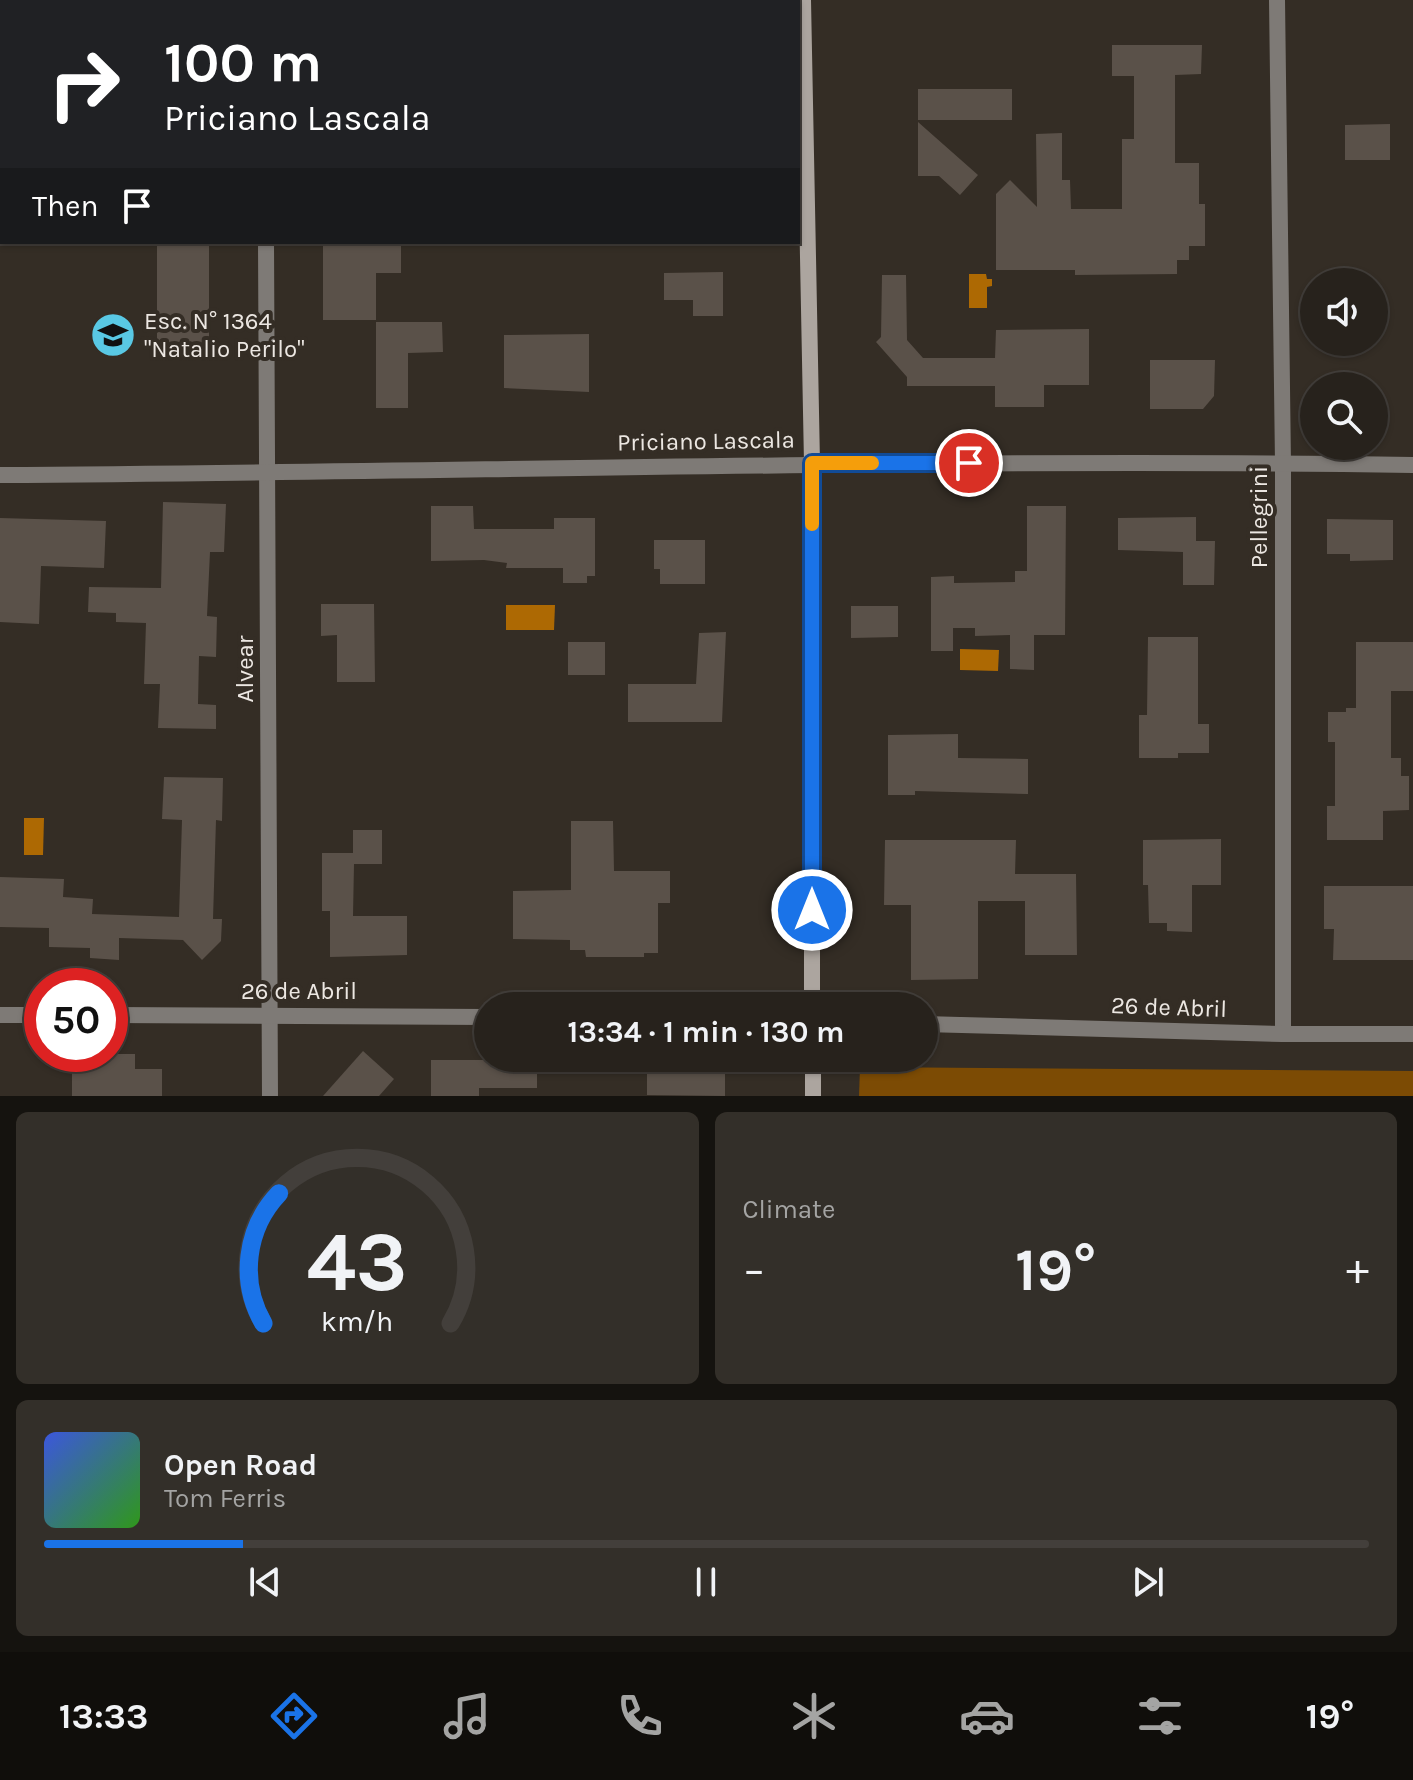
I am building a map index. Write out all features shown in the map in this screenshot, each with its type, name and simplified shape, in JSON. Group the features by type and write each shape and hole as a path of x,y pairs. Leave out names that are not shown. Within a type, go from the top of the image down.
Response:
{"main road":[{"path":"803,0 812,463 812,992"},
{"path":"813,1072 813,1096"}],"street":[{"name":"Pellegrini","path":"1277,0 1283,464 1283,1034"},
{"name":"Alvear","path":"266,244 270,1096"},
{"name":"Priciano Lascala","path":"0,475 812,463 1413,465"},
{"path":"0,1015 24,1015"},
{"name":"26 de Abril","path":"128,1015 474,1017"},
{"name":"26 de Abril","path":"938,1024 1283,1034 1413,1034"}],"shaded area":[{"path":"969,274 986,274 987,279 992,279 992,286 987,287 987,308 969,308"},
{"path":"506,605 555,605 554,630 506,630"},
{"path":"960,649 999,650 998,671 960,670"},
{"path":"24,818 44,818 43,855 24,855"},
{"path":"938,1068 1413,1071 1413,1096 859,1096 860,1072 938,1072"}],"building":[{"path":"1112,45 1202,45 1201,74 1175,75 1175,163 1199,163 1199,204 1205,204 1205,246 1189,246 1189,260 1177,260 1177,274 1075,275 1075,270 996,270 996,194 1010,180 1037,207 1036,134 1062,133 1062,180 1070,180 1071,209 1122,209 1122,139 1134,139 1134,76 1112,76"},
{"path":"918,89 1012,89 1012,120 918,120"},
{"path":"918,122 978,175 960,195 939,176 918,176"},
{"path":"1390,124 1390,160 1345,160 1345,125"},
{"path":"157,244 209,244 209,355 157,354"},
{"path":"323,244 401,244 401,273 376,273 376,320 323,320"},
{"path":"723,272 723,316 693,316 693,300 664,300 664,273"},
{"path":"882,275 906,275 907,340 923,358 995,358 996,330 1089,329 1089,385 1044,385 1044,407 995,407 995,386 907,386 907,377 876,342 881,337"},
{"path":"376,322 442,322 443,352 408,353 408,408 376,408"},
{"path":"589,334 589,392 504,388 504,335"},
{"path":"1150,360 1215,360 1214,396 1203,409 1150,409"},
{"path":"163,502 226,504 224,552 210,552 207,616 217,617 216,657 199,656 198,704 216,705 216,729 158,728 160,684 144,684 146,623 116,622 116,613 88,612 89,587 161,588"},
{"path":"431,506 473,506 474,529 554,529 554,518 595,518 595,576 587,576 587,583 563,583 563,568 506,568 507,563 484,560 431,561"},
{"path":"1027,506 1066,506 1065,635 1034,635 1034,670 1010,669 1010,635 975,636 975,628 953,628 953,651 931,651 931,577 954,576 954,583 1015,582 1015,571 1027,571"},
{"path":"1196,517 1196,541 1215,541 1214,585 1183,585 1183,552 1118,550 1118,518"},
{"path":"0,518 106,521 104,568 41,566 39,624 0,622"},
{"path":"1327,519 1393,520 1393,560 1350,561 1350,554 1327,554"},
{"path":"654,540 705,540 705,584 660,584 660,569 654,569"},
{"path":"321,604 374,604 375,682 337,682 337,635 321,636"},
{"path":"851,606 898,606 898,637 851,638"},
{"path":"726,632 722,722 628,722 628,684 696,684 699,633"},
{"path":"1148,637 1198,637 1198,724 1209,724 1209,753 1178,753 1178,758 1139,758 1139,715 1147,715"},
{"path":"568,642 605,642 605,675 568,675"},
{"path":"1356,642 1413,642 1413,691 1391,691 1391,758 1401,758 1401,776 1409,776 1409,810 1383,811 1383,840 1327,840 1327,806 1335,806 1335,742 1328,742 1328,712 1346,712 1346,708 1356,708"},
{"path":"958,734 958,758 1028,759 1028,794 915,791 915,795 888,795 888,735"},
{"path":"164,777 223,778 222,821 216,820 213,919 222,919 221,941 202,960 183,940 119,938 119,960 90,958 90,948 49,947 49,928 0,927 0,877 64,879 63,897 93,899 92,914 179,917 182,820 162,819"},
{"path":"571,821 613,821 614,871 670,871 670,903 658,903 658,953 644,953 644,957 586,957 585,950 570,950 570,940 513,939 513,891 571,890"},
{"path":"353,830 382,830 382,864 354,864 353,916 407,916 407,955 330,957 330,911 322,911 322,853 353,853"},
{"path":"1221,839 1221,885 1192,885 1192,932 1167,931 1167,923 1149,923 1148,885 1143,885 1143,840"},
{"path":"885,840 1016,840 1015,874 1076,874 1077,955 1025,955 1025,901 978,901 978,979 911,980 911,905 884,905"},
{"path":"1324,886 1413,886 1413,960 1333,960 1334,929 1324,929"},
{"path":"363,1051 394,1079 379,1096 323,1096"},
{"path":"128,1054 135,1054 135,1069 162,1069 162,1096 72,1096 72,1072 128,1072"},
{"path":"431,1060 474,1060 474,1072 537,1072 537,1088 479,1088 479,1096 431,1096"},
{"path":"647,1072 725,1072 725,1096 647,1095"}],"slow traffic":[{"path":"812,524 812,463 872,463"}],"place":[{"name":"Esc. N° 1364 \"Natalio Perilo\"","path":"113,335"}],"route":[{"path":"812,910 812,463 969,463"}]}
